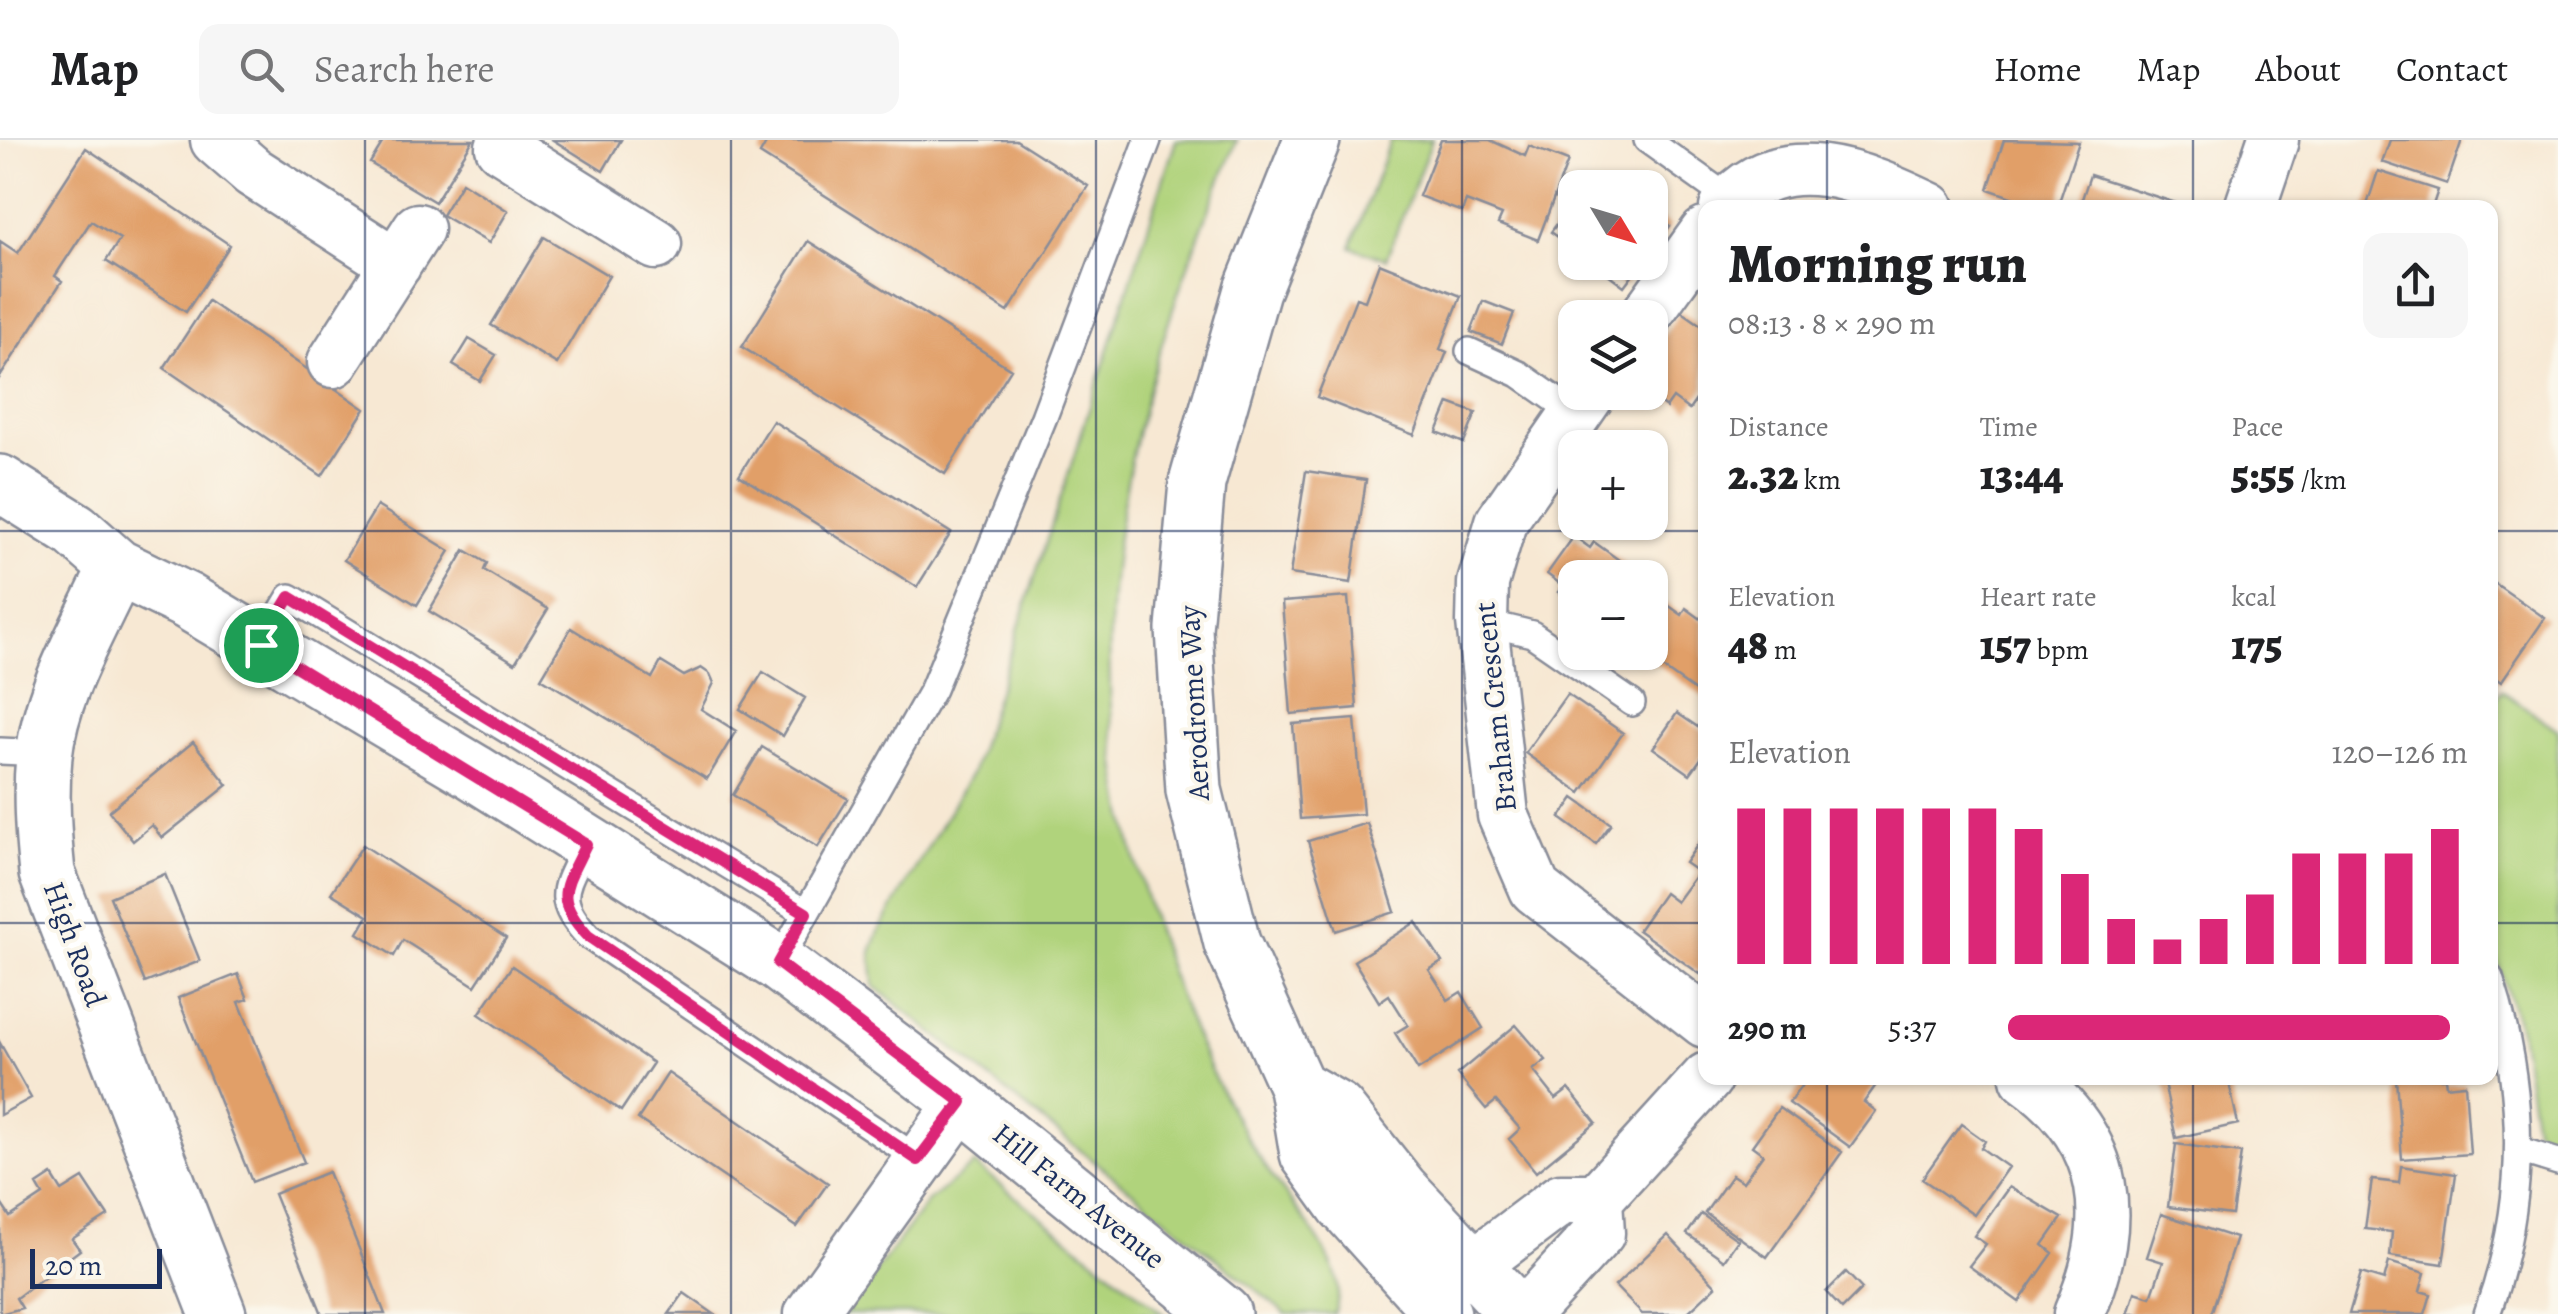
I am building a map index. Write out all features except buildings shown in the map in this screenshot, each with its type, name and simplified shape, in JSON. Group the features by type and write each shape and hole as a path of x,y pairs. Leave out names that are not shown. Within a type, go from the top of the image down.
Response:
{"street":[{"path":"216,140 252,172 407,247 333,362"},
{"path":"506,140 502,147 656,244"},
{"name":"Aerodrome Way","path":"1312,140 1252,290 1198,484 1184,629 1194,790 1232,943 1297,1087 1308,1154 1427,1309"},
{"path":"2253,200 2273,140"},
{"path":"1742,200 1773,173 1816,165 1908,200"},
{"path":"1657,300 1698,245"},
{"name":"Braham Crescent","path":"1578,410 1501,522 1483,583 1482,622 1502,815 1535,889 1698,1017"},
{"path":"0,483 75,530 117,567"},
{"name":"Hill Farm Avenue","path":"117,567 187,600 778,963 962,1102 1223,1314"},
{"name":"High Road","path":"117,567 58,700 22,752 42,816 47,874 218,1314"},
{"path":"1297,1087 1337,1110 1400,1189 1522,1314 1598,1233 1597,1199 1701,1085"},
{"path":"2034,1085 2070,1116 2090,1151 2102,1190 2100,1257 2079,1314"},
{"path":"810,1314 962,1102"},
{"path":"1427,1309 1472,1266 1561,1199 1597,1199"}],"lane":[{"path":"778,963 933,689 1044,417 1148,140"},
{"path":"1647,140 1698,206"},
{"path":"1469,352 1558,392"},
{"path":"261,645 290,597 806,913"},
{"path":"1482,622 1532,634 1632,703"},
{"path":"586,844 564,892 564,904 588,936 918,1160"},
{"path":"2486,1314 2505,1263 2519,1150 2510,1050 2498,1007"},
{"path":"2519,1150 2558,1162"}],"green space":[{"path":"1176,140 1237,140 1175,302 1130,466 1116,550 1110,634 1112,720 1123,807 1146,899 1193,1032 1247,1137 1327,1255 1338,1287 1334,1314 1286,1314 874,986 871,952 879,931 972,772"},
{"path":"1391,140 1432,140 1386,259 1351,247"},
{"path":"2502,691 2558,730 2558,1144 2535,1128 2520,1030 2498,964 2498,696"},
{"path":"974,1164 1164,1314 844,1314 928,1201"}],"route":[{"path":"290,597 806,913 778,963 962,1102 918,1160 588,936 568,915 564,904 564,892 586,844 261,645 290,597"}]}
